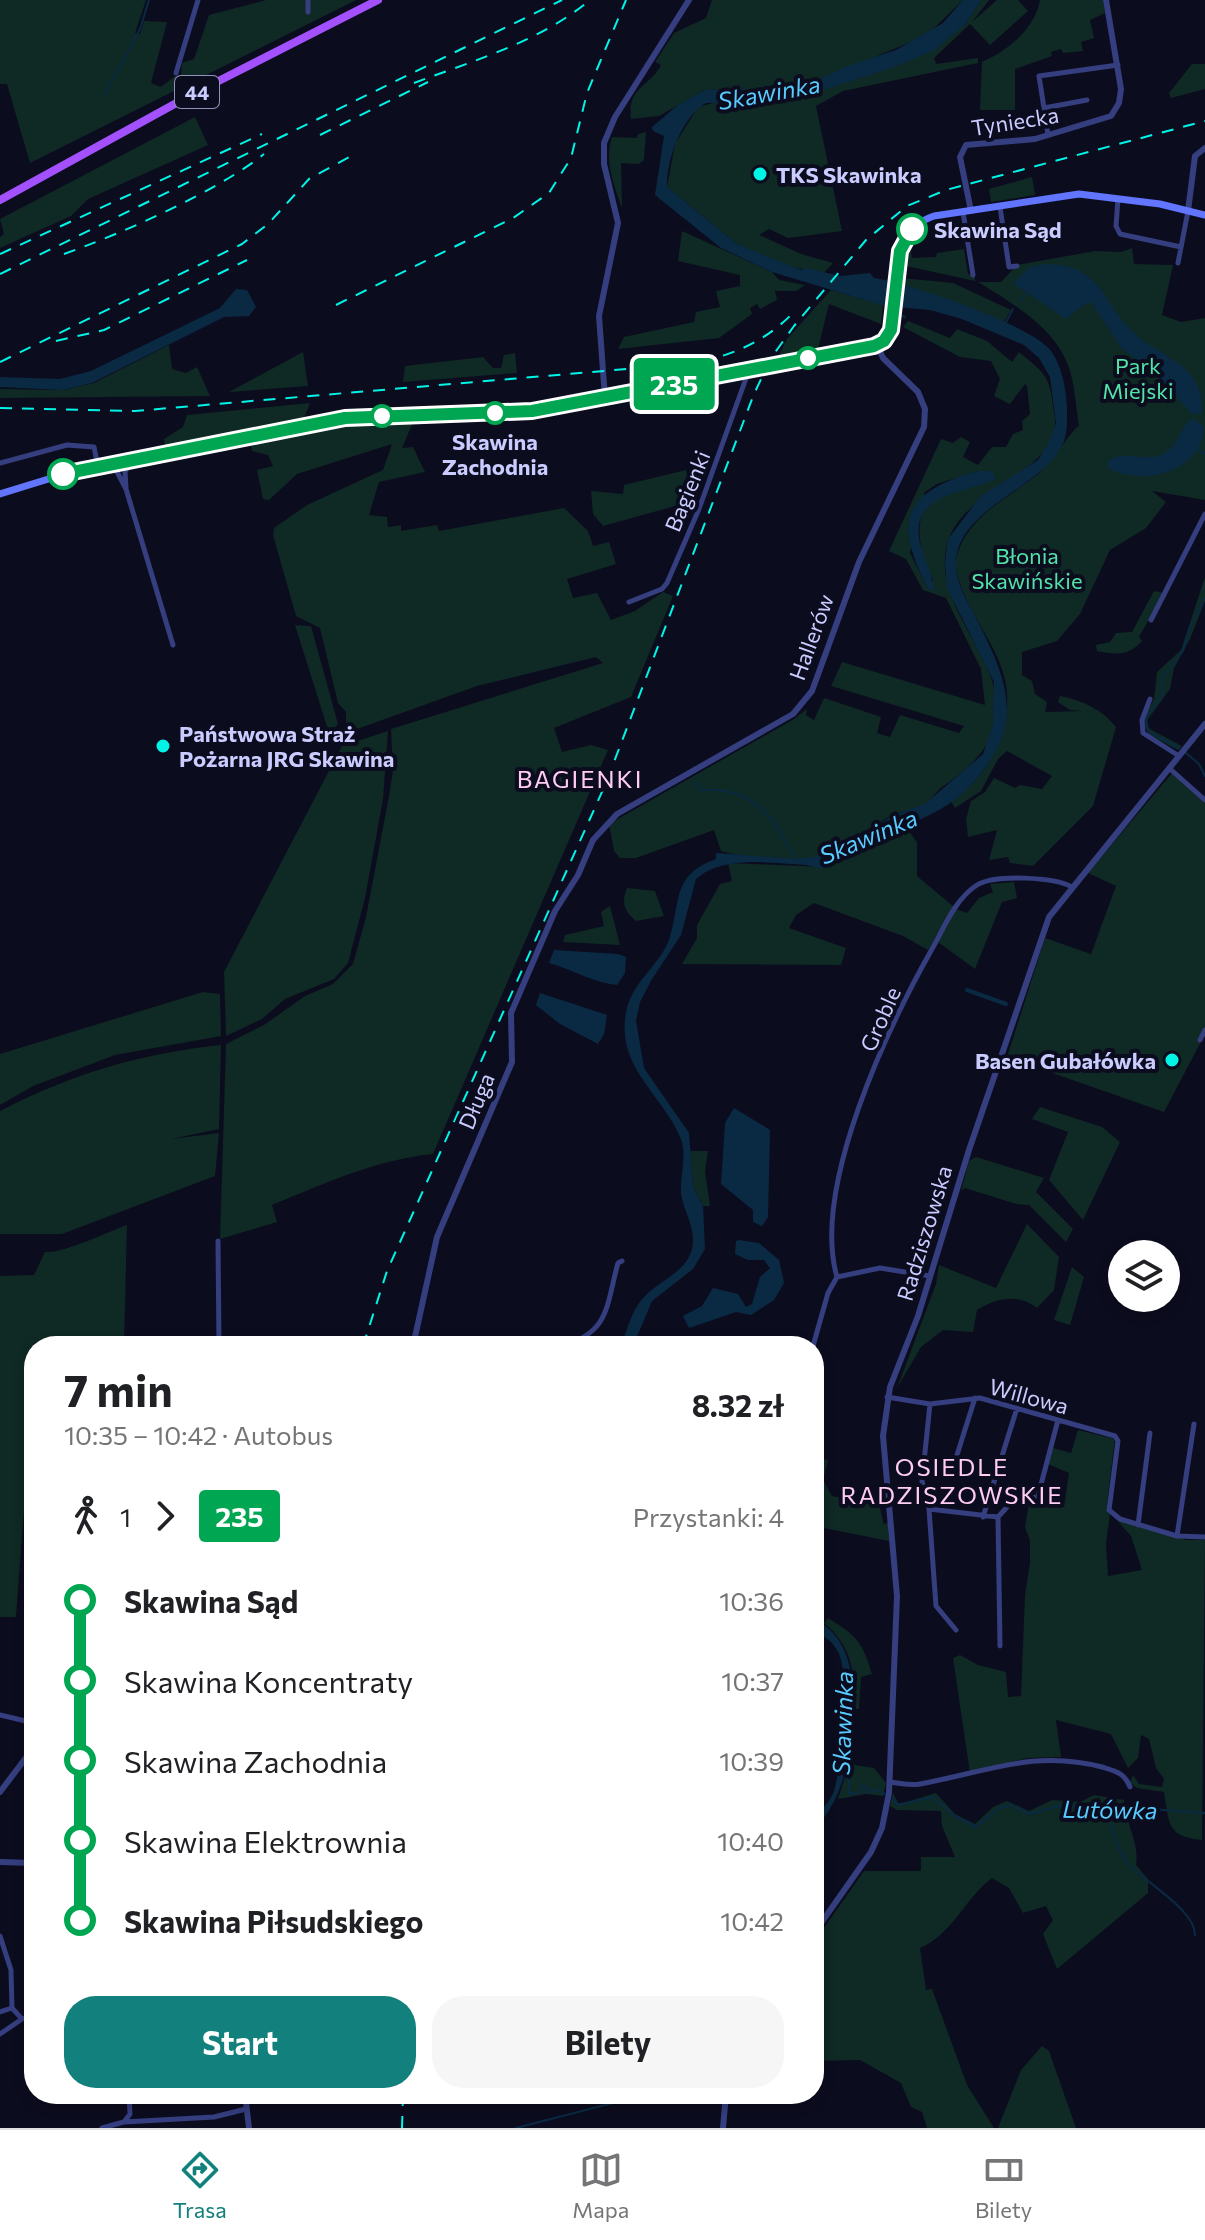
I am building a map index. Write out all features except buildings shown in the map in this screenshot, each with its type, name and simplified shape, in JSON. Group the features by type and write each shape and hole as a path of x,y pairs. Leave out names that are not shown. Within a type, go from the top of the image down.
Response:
{"main road":[{"name":"44","path":"0,200 191,95 378,0"},
{"path":"0,494 98,467 345,418 522,412 879,344 889,336 892,325 902,243 913,227 932,217 1075,195 1118,199 1205,215"}],"street":[{"path":"176,73 198,0"},
{"path":"308,0 308,12"},
{"path":"605,398 599,318 618,223 604,164 604,143 615,117 689,0"},
{"name":"Tyniecka","path":"967,212 960,161 964,147 974,142 1048,136 1111,116 1121,97 1106,0"},
{"path":"1048,136 1039,76 1118,65"},
{"path":"1044,108 1087,100"},
{"path":"1178,263 1195,155 1205,148"},
{"path":"1118,199 1116,226 1120,234 1181,247"},
{"path":"1000,207 1009,267 1017,266"},
{"path":"967,212 973,275"},
{"name":"Hallerów","path":"578,875 593,840 607,821 787,718 806,702 859,562 924,427 921,396 893,366 879,344"},
{"name":"Bagienki","path":"629,602 662,589 667,583 699,509 749,370"},
{"path":"0,463 70,444 94,447 98,467"},
{"path":"126,489 125,472 132,460"},
{"path":"117,463 125,472"},
{"path":"117,463 173,645"},
{"path":"1151,620 1205,514"},
{"path":"1150,699 1142,720 1143,733 1181,753"},
{"name":"Radziszowska","path":"824,1918 874,1845 884,1821 890,1782 897,1596 885,1467 883,1424 887,1397 930,1276 1038,941 1049,917 1205,724"},
{"path":"1169,768 1205,800"},
{"name":"Długa","path":"415,1336 437,1237 512,1062 511,1013 555,911 578,875"},
{"name":"Groble","path":"816,1336 828,1293 837,1277 832,1241 837,1196 852,1129 909,992 954,908 978,884 994,881 1035,878 1072,887"},
{"path":"1200,1040 1205,1030"},
{"path":"218,1241 219,1336"},
{"path":"589,1336 597,1330 622,1261"},
{"path":"837,1277 880,1268 930,1276"},
{"name":"Willowa","path":"887,1397 930,1404 975,1398 1115,1436 1118,1441 1109,1510 1120,1519 1138,1525"},
{"path":"950,1477 975,1398"},
{"path":"930,1404 922,1481 929,1509 936,1606 956,1630"},
{"path":"983,1517 1017,1408"},
{"path":"1000,1646 998,1517 1008,1506 1038,1496 1058,1420"},
{"path":"1177,1536 1194,1424"},
{"path":"1150,1433 1138,1525 1177,1536 1205,1537"},
{"path":"929,1509 998,1517"},
{"path":"0,1715 24,1721"},
{"path":"890,1782 919,1784 1021,1761 1063,1758 1117,1772 1127,1778 1130,1787"},
{"path":"0,1792 24,1760"},
{"path":"0,1862 24,1863"},
{"path":"0,1936 11,1970 12,2008 22,2019 0,2034"},
{"path":"0,2012 12,2008"},
{"path":"124,2122 130,2114 130,2104"},
{"path":"246,2104 249,2128"},
{"path":"723,2128 725,2104"},
{"path":"102,2128 124,2122 195,2119 246,2109"}],"green space":[{"path":"0,0 146,0 135,33 140,34 144,21 167,22 151,83 161,87 175,76 181,77 182,63 194,59 209,15 266,0 356,0 30,163 7,84 0,84"},
{"path":"712,0 963,0 927,35 802,88 705,90 659,116 631,119 632,100 656,73 661,65 655,62 674,33 706,18"},
{"path":"981,0 989,0 972,22 997,0 1018,0 1028,11 990,45 970,24 934,58 936,64 978,58 978,63 843,91 816,106 842,231 788,238 769,229 759,235 801,254 833,263 824,273 785,266 737,244 667,187 675,144 698,107 717,102 785,102 965,24"},
{"path":"1040,0 1103,0 1105,13 1090,20 1094,38 1081,42 1083,51 1063,53 1061,49 1051,52 1052,56 1015,69 1015,110 980,110 982,62 1018,38 1032,20"},
{"path":"1192,64 1205,64 1205,89 1171,98 1169,93"},
{"path":"195,117 208,145 88,199 71,216 0,248 0,237 4,234 0,219"},
{"path":"646,132 644,160 639,164 621,163 622,208 610,164 612,137 637,138 638,134"},
{"path":"1032,177 1035,195 991,202 989,189"},
{"path":"682,231 772,272 779,280 805,285 796,291 775,291 777,300 760,309 757,304 750,308 752,314 719,338 618,349 624,337 694,322 696,312 720,307 716,291 740,286 740,275 678,261"},
{"path":"915,235 914,244 910,245 912,258 936,257 937,253 964,249 968,274 975,276 975,281 906,266 906,248"},
{"path":"1132,248 1134,264 1173,265 1162,315 1181,322 1205,318 1205,500 1152,491 1166,502 1146,528 1110,550 1080,614 1057,641 1022,652 1022,675 1032,681 1035,694 1047,702 1045,712 1082,711 1070,710 1058,702 1060,696 1091,707 1116,727 1093,806 1033,866 1010,863 1008,857 989,860 997,830 968,837 966,819 971,801 985,792 994,778 1015,788 1020,785 1042,789 1052,776 1007,751 998,759 981,791 955,808 951,801 978,777 997,748 1003,732 1007,698 998,659 959,581 957,555 970,529 980,518 1038,474 1079,426 1070,371 1055,342 1032,319 978,282 1001,282 1017,265 1095,251 1121,252"},
{"path":"901,278 953,283 1011,310 1004,322 900,285"},
{"path":"831,290 883,305 881,324 829,304 817,353 776,361 787,339"},
{"path":"908,321 950,338 957,329 987,341 1012,362 1019,352 1044,374 1052,395 1055,423 1051,440 1041,455 971,508 957,523 948,541 945,573 955,604 996,693 996,723 980,754 925,804 891,816 828,854 781,860 734,854 721,851 714,830 636,858 620,858 614,851 609,824 807,709 806,715 814,720 824,698 881,717 877,733 890,737 900,715 959,733 964,726 831,686 842,662 985,705 981,669 946,598 923,590 906,559 889,551 941,439 953,443 961,437 970,442 963,457 978,465 992,447 1006,447 1013,434 1023,430 1022,421 1030,414 1027,386 1025,384 1010,404 994,396 1000,379 991,361 960,357 903,327","holes":["978,471 994,478 942,495 927,506 922,516 920,538 933,580 928,589 910,553 925,492 937,484"]},
{"path":"169,345 172,369 186,373 197,367 210,396 0,398 0,389 63,390 94,383"},
{"path":"303,352 308,386 229,392"},
{"path":"515,353 517,373 403,382 405,366 483,357 493,368 501,368 504,355"},
{"path":"310,403 304,418 165,447 164,439 183,427 187,415"},
{"path":"414,420 402,448 413,447 425,472 379,482 369,515 387,517 388,527 401,525 401,531 437,525 439,531 564,508 588,531 593,546 609,542 616,564 567,579 573,598 597,593 611,620 635,611 663,592 673,596 631,697 554,728 562,752 591,745 608,750 433,1154 391,1161 312,1189 272,1205 277,1222 220,1239 226,1044 264,1025 305,996 333,984 353,964 366,917 389,796 393,770 391,729 603,663 596,657 477,686 346,733 346,712 338,703 320,628 296,616 273,535 274,528 307,505 383,470 392,444 297,474 269,500 263,499 257,470 273,466 268,455 252,451 250,441 357,422"},
{"path":"686,470 693,501 603,526 593,514 591,491 623,494 624,485"},
{"path":"1205,577 1205,601 1174,668 1170,689 1146,722 1150,729 1182,746 1178,750 1149,735 1142,721 1154,699 1157,672 1181,650"},
{"path":"1154,591 1164,593 1139,637 1142,641 1122,653 1097,651 1096,645 1110,642 1116,633 1132,632"},
{"path":"295,625 311,626 338,724 329,733"},
{"path":"388,731 383,799 365,898 348,963 334,979 285,999 262,1019 226,1036 224,972 342,746"},
{"path":"1172,773 1205,802 1205,1034 1164,1112 1007,1057 1045,938 1091,954 1116,886 1088,873"},
{"path":"905,826 917,842 917,876 954,907 928,950 903,936 814,903 796,915 789,928 846,948 841,965 682,964 697,938 697,925 720,884 732,881 728,863 827,867 857,848"},
{"path":"1014,882 1017,898 1002,902 975,969 938,942 956,909 967,913 979,898 993,892 990,884"},
{"path":"627,888 655,891 664,916 636,921 625,906"},
{"path":"610,906 620,945 563,942 565,935 604,926 601,912"},
{"path":"203,992 220,994 221,1036 115,1055 33,1086 0,1105 0,1054"},
{"path":"221,1045 219,1129 171,1139 219,1133 215,1176 62,1234 0,1234 0,1111 54,1086 108,1067 162,1054"},
{"path":"1040,1107 1102,1127 1120,1142 1083,1220 1049,1180 1068,1132 1032,1119"},
{"path":"690,1151 708,1151 705,1171 710,1206 703,1206 693,1187"},
{"path":"976,1157 1044,1178 1036,1192 1073,1229 1066,1242 1029,1205 965,1188 961,1191 969,1161"},
{"path":"1027,1224 1059,1257 1054,1290 1037,1308 1014,1299 984,1306 977,1310 973,1332 943,1330 921,1347 897,1388 936,1284 939,1265 996,1288"},
{"path":"127,1225 124,1336 24,1336 24,1510 16,1617 0,1617 0,1276 34,1275 45,1252 74,1246"},
{"path":"1072,1267 1084,1277 1070,1325 1054,1320"},
{"path":"1078,1430 1115,1439 1107,1503 1110,1513 1106,1544 1108,1576 1142,1570 1131,1536 1115,1518 1186,1540 1205,1540 1202,1840 1176,1832 1169,1820 1164,1792 1137,1788 1130,1783 1133,1775 1139,1784 1162,1787 1164,1779 1156,1768 1149,1739 1141,1735 1138,1758 1128,1768 1111,1734 1056,1720 1061,1757 1027,1758 970,1773 953,1658 960,1655 978,1665 1006,1672 1008,1697 1021,1696 1025,1595 1030,1563 1030,1541 1025,1527 1029,1504 1064,1507 1069,1473 1048,1464 1053,1448 1071,1453"},
{"path":"824,1482 832,1496 854,1500 877,1495 884,1525 888,1522 889,1541 824,1528"},
{"path":"828,1618 857,1640 872,1674 861,1677 859,1709 854,1709 850,1662 841,1642 824,1623"},
{"path":"849,1764 874,1768 886,1783 883,1796 866,1794 838,1799"},
{"path":"893,1793 898,1803 903,1803 936,1793 955,1814 975,1824 993,1807 1007,1801 1029,1811 1052,1800 1080,1802 1094,1795 1124,1800 1136,1849 1136,1865 1148,1879 1148,1893 1057,1969 1043,1934 1053,1920 1046,1906 1023,1913 1009,1888 992,1878 941,1934 920,1948 926,1990 932,1989 967,2085 994,2128 927,2128 922,2112 911,2107 901,2083 860,2060 824,2061 824,1928 864,1871 921,1871 921,1857 955,1857 942,1826 941,1811 897,1810 890,1806"},
{"path":"1042,2046 1049,2051 1076,2128 998,2128 1021,2070"}],"water":[{"name":"Skawinka","path":"963,0 981,0 965,24 935,50 892,68 785,102 706,103 697,109 683,128 669,165 667,187 737,244 801,270 806,268 840,276 870,273 874,278 913,288 996,318 1039,341 1051,351 1061,371 1066,393 1067,424 1063,444 1049,463 984,514 960,544 957,577 998,666 1007,708 1005,728 998,748 984,769 965,791 941,809 867,842 827,867 734,863 707,871 696,879 681,935 652,979 640,1002 636,1021 644,1068 689,1133 693,1187 703,1206 705,1249 693,1269 652,1301 637,1336 624,1336 636,1307 651,1290 682,1266 692,1250 691,1228 681,1193 681,1139 633,1063 625,1028 631,998 670,937 685,881 702,865 716,859 716,853 795,859 814,857 840,848 892,816 925,804 983,754 993,725 994,682 947,588 945,561 948,539 981,496 1038,460 1056,423 1050,377 1039,358 1024,345 962,319 930,310 885,306 772,272 721,248 655,195 664,136 653,131 652,127 678,105 705,90 802,88 845,67 896,50 943,23"},
{"path":"1046,264 1065,266 1091,278 1135,334 1189,373 1201,397 1202,413 1193,415 1152,370 1122,349 1092,303 1086,303 1066,319 1013,283 1030,267"},
{"path":"236,289 247,290 256,307 249,316 224,317 92,383 63,390 0,387 0,377 60,379 91,371 220,308"},
{"path":"1192,418 1204,427 1201,442 1182,465 1169,472 1138,476 1108,468 1108,461 1121,456 1151,457 1165,453"},
{"path":"978,471 992,471 995,479 942,498 923,514 919,527 920,543 934,591 928,589 910,545 912,512 920,500 934,489"},
{"path":"554,950 618,954 626,957 625,973 617,985 600,982 549,963"},
{"path":"540,993 607,1015 604,1034 598,1044 560,1024 536,1005"},
{"path":"734,1108 770,1130 768,1217 762,1226 753,1222 753,1210 721,1184 725,1123"},
{"path":"736,1241 759,1243 779,1260 784,1283 774,1300 751,1315 736,1312 689,1328 683,1316 702,1306 713,1288 738,1294 746,1307 752,1304 760,1277 770,1268 764,1260 748,1260 735,1254"},
{"path":"824,1627 834,1634 847,1657 853,1686 854,1719 850,1753 841,1784 824,1816 824,1807 832,1796 837,1778 845,1698 842,1662 824,1637"}],"waterway":[{"path":"105,94 140,29 149,0"},
{"path":"1021,300 1028,291"},
{"path":"1006,322 1013,309"},
{"path":"900,315 905,317"},
{"path":"1196,449 1205,454"},
{"path":"1179,748 1148,731 1146,718 1162,696 1162,678 1183,651 1190,627 1205,598"},
{"path":"1186,753 1199,764 1205,776"},
{"path":"694,781 701,790 735,793 760,807 770,817 795,859"},
{"path":"967,990 1006,1004"},
{"name":"Lutówka","path":"845,1777 849,1781 849,1794 858,1793 864,1785 869,1793 874,1789 885,1794"},
{"name":"Lutówka","path":"893,1798 897,1805 933,1797 953,1815 976,1827 999,1808 1011,1805 1029,1814 1058,1806 1088,1807 1106,1812 1137,1808 1205,1813"},
{"path":"1106,1813 1124,1859 1177,1905 1193,1925 1195,1935"},
{"path":"516,2128 609,2104"}],"railway":[{"path":"0,274 562,0"},
{"path":"414,83 528,38 590,0"},
{"path":"336,305 513,218 549,193 571,158 587,93 626,0"},
{"path":"320,135 428,82"},
{"path":"366,1336 387,1271 606,783 754,394 771,358 866,240 907,206 946,190 1205,121"},
{"path":"0,254 262,134"},
{"path":"64,254 168,210 221,182 264,154"},
{"path":"0,362 242,244 268,224 309,179 355,154"},
{"path":"56,341 104,330 247,260"},
{"path":"0,408 135,411 685,364 743,348 769,334 792,314"},
{"path":"402,2128 403,2104"}],"bus line":[{"name":"235","path":"63,474 345,418 532,411 874,346 884,341 891,330 900,251 912,229"}],"place":[{"name":"TKS Skawinka","path":"760,174"},
{"name":"Skawina Sąd","path":"912,229"},
{"name":"Skawina Zachodnia","path":"495,413"},
{"name":"Państwowa Straż Pożarna JRG Skawina","path":"163,746"},
{"name":"Basen Gubałówka","path":"1172,1060"}],"district":[{"name":"BAGIENKI","path":"580,778"},
{"name":"OSIEDLE RADZISZOWSKIE","path":"952,1480"}],"park label":[{"name":"Park Miejski","path":"1138,378"},
{"name":"Błonia Skawińskie","path":"1027,568"}]}
